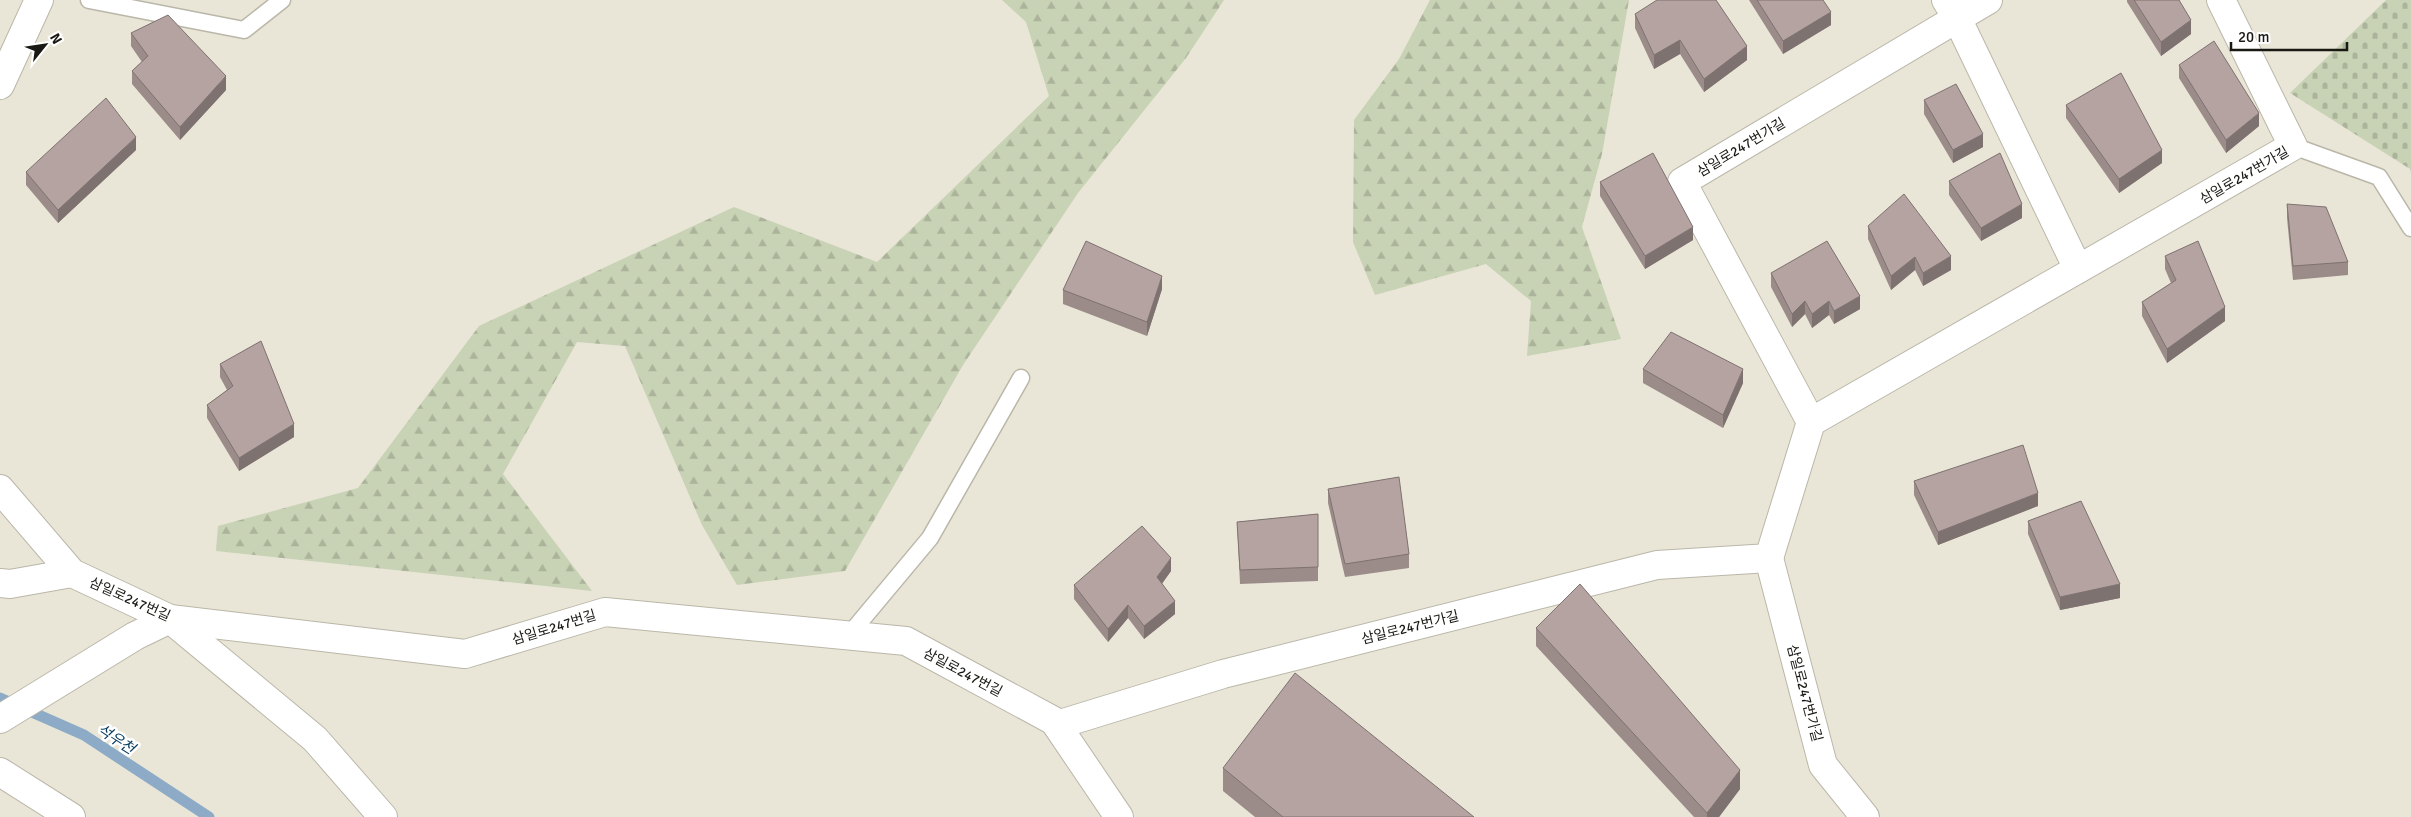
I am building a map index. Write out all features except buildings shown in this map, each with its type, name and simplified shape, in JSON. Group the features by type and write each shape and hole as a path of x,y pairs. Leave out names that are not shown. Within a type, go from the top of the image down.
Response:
{"street":[{"path":"0,85 39,0"},
{"name":"삼일로247번가길","path":"1988,0 1951,9 1682,182 1811,422 2293,146 2221,0"},
{"path":"1951,9 2078,269"},
{"path":"1769,558 1811,422"},
{"name":"삼일로247번길","path":"0,489 72,574 170,619 465,654 605,612 906,641 1054,721 1119,817"},
{"name":"삼일로247번가길","path":"1057,724 1223,674 1657,565 1769,558 1824,765 1865,817"},
{"path":"0,583 10,584 72,574"},
{"path":"4,715 135,636 170,619 316,739 383,817"},
{"path":"0,772 71,817"}],"lane":[{"path":"89,0 244,30 282,0"},
{"path":"2293,146 2378,178 2411,228"},
{"path":"849,635 930,538 1022,378"}],"green space":[{"path":"1002,0 1224,0 1186,58 1078,193 963,365 845,571 737,585 702,525 625,346 577,342 503,474 592,591 216,551 218,526 358,488 479,326 734,207 877,262 1049,96 1026,22"},
{"path":"1430,0 1629,0 1602,154 1582,227 1621,339 1527,356 1531,301 1486,264 1375,295 1353,242 1354,120 1399,59"},
{"path":"2386,0 2411,0 2411,173 2410,169 2290,93"}],"waterway":[{"name":"석우천","path":"0,698 84,735 209,817"}]}
